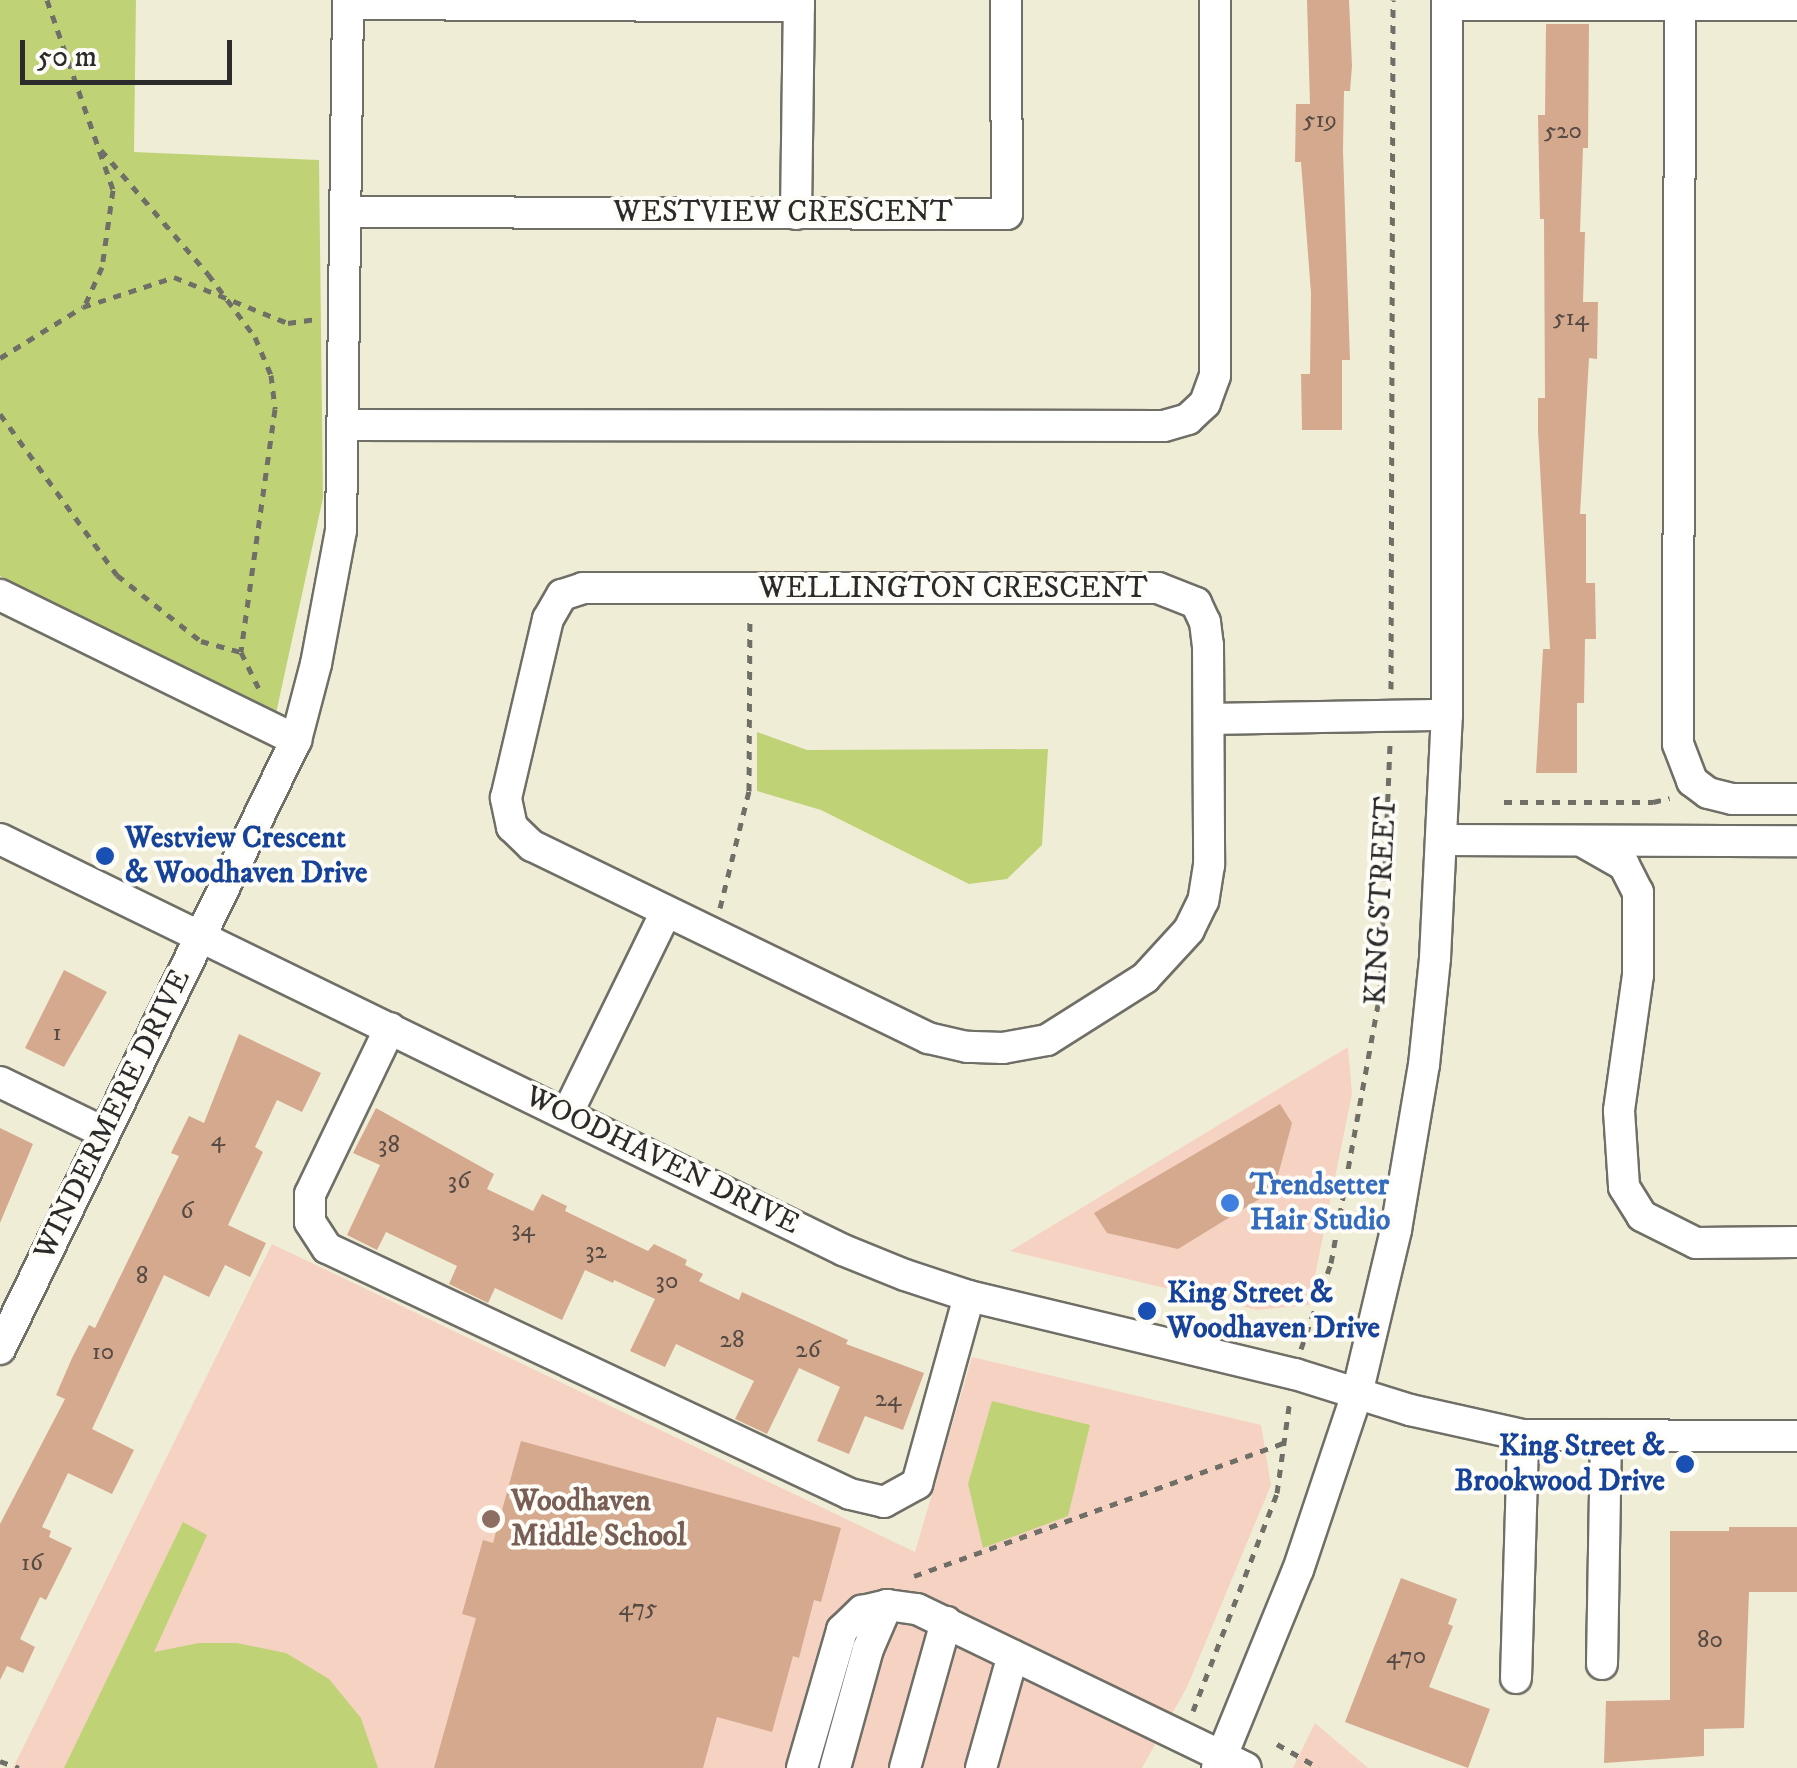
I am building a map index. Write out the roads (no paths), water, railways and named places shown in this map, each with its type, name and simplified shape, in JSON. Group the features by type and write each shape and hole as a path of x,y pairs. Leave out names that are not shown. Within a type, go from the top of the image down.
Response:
{"street":[{"name":"WESTVIEW CRESCENT","path":"345,212 1007,214 1006,0"},
{"path":"344,424 1164,426 1188,419 1205,403 1215,376 1216,0"},
{"path":"201,936 296,740 337,566 344,424 348,2 798,3 796,214"},
{"path":"1447,2 1797,4"},
{"name":"KING STREET","path":"1229,1763 1357,1394 1396,1230 1424,1066 1442,840 1447,715 1447,2"},
{"path":"1680,4 1678,744 1692,780 1708,793 1732,800 1797,799"},
{"name":"WELLINGTON CRESCENT","path":"583,588 1173,591 1196,603 1205,622 1209,719 1209,865 1203,901 1188,930 1145,978 1047,1040 1003,1048 928,1038 532,846 512,827 506,798 548,618 562,594 583,588"},
{"path":"0,595 296,740"},
{"path":"1209,719 1447,715"},
{"name":"WOODHAVEN DRIVE","path":"0,839 843,1250 968,1296 1296,1374 1357,1394 1524,1435 1797,1436"},
{"path":"1442,840 1797,841"},
{"path":"1686,841 1654,859 1638,892 1638,975 1619,1111 1624,1187 1642,1216 1696,1243 1797,1242"},
{"path":"1586,843 1624,865 1638,892"},
{"path":"567,1114 666,912"},
{"name":"WINDERMERE DRIVE","path":"4,1329 201,936"},
{"path":"390,1028 310,1194 310,1222 327,1248 850,1494 884,1502 917,1484 968,1296"},
{"path":"0,1082 103,1132"},
{"path":"1516,1678 1524,1435"},
{"path":"1602,1664 1606,1435"},
{"path":"802,1768 842,1630 862,1611 887,1605 917,1609 946,1622 1184,1734 1229,1763"},
{"path":"836,1768 868,1649 887,1605"},
{"path":"905,1768 946,1622"},
{"path":"981,1768 1013,1654"}],"place":[{"name":"Westview Crescent & Woodhaven Drive","path":"105,856"},
{"name":"Trendsetter Hair Studio","path":"1230,1203"},
{"name":"King Street & Woodhaven Drive","path":"1147,1311"},
{"name":"King Street & Brookwood Drive","path":"1685,1464"},
{"name":"Woodhaven Middle School","path":"491,1519"}]}
